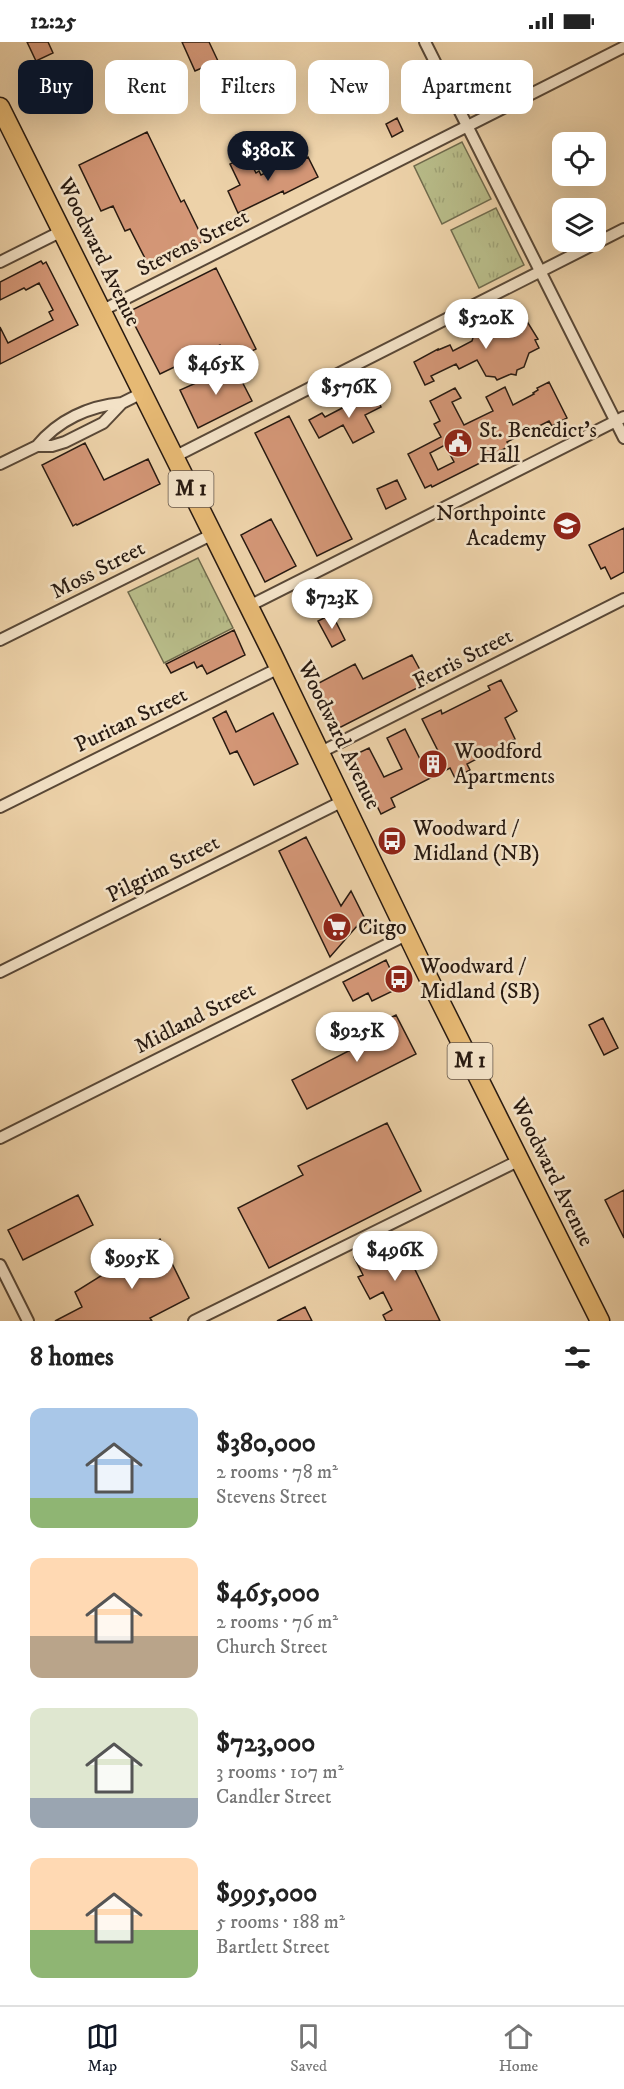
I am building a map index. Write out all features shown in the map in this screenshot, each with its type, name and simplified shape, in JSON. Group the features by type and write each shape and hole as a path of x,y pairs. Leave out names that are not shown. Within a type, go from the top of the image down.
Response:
{"main road":[{"name":"Woodward Avenue","path":"0,107 249,606 408,934 600,1321"}],"street":[{"path":"425,42 540,271 620,419 624,438"},
{"name":"Stevens Street","path":"102,311 624,47"},
{"path":"174,457 624,229"},
{"path":"0,262 62,231"},
{"path":"0,464 37,446 56,426 95,407 122,403 142,393"},
{"path":"37,446 52,446 65,442 103,423 122,403"},
{"path":"249,606 620,419"},
{"name":"Moss Street","path":"0,640 213,534"},
{"name":"Ferris Street","path":"320,753 624,600"},
{"name":"Puritan Street","path":"0,807 279,668"},
{"name":"Pilgrim Street","path":"0,972 344,801"},
{"name":"Midland Street","path":"0,1138 408,934"},
{"path":"194,1321 520,1160"},
{"path":"0,1265 28,1321"}],"green space":[{"path":"462,142 491,199 442,224 414,166"},
{"path":"496,208 524,265 479,288 451,230"},
{"path":"198,558 233,628 164,663 128,592"}],"building":[{"path":"27,42 48,42 53,53 36,60"},
{"path":"182,42 209,42 218,60 200,60 200,69 195,71"},
{"path":"397,118 403,131 392,137 386,124"},
{"path":"147,132 181,202 184,200 204,241 150,268 130,229 125,231 113,206 101,211 79,165"},
{"path":"283,136 288,145 277,151 272,141"},
{"path":"247,156 256,173 259,171 261,175 282,165 283,167 308,157 318,177 238,213 228,191 240,185 230,164"},
{"path":"41,261 43,264 46,262 78,325 0,364 0,327 8,343 53,320 49,312 53,310 39,283 0,300 0,282"},
{"path":"216,268 256,349 229,363 220,345 160,374 128,312"},
{"path":"523,315 538,339 535,340 539,348 529,353 524,367 517,370 516,375 511,374 497,380 495,377 486,376 477,360 459,369 456,364 431,376 434,381 425,385 414,362 438,349 450,345 453,351 472,341 476,328 485,324 488,318 493,321 501,317 513,320"},
{"path":"234,366 252,401 198,428 180,390"},
{"path":"549,382 567,418 552,426 549,421 507,442 510,446 482,462 432,487 431,485 425,488 408,454 441,437 434,424 440,421 430,401 455,388 461,398 452,402 464,425 493,411 486,397 505,387 513,405 534,394 537,388","holes":["445,445 454,462 438,470 430,453"]},
{"path":"373,392 381,407 365,415 374,432 353,443 343,425 319,438 309,420 322,413 325,417"},
{"path":"289,416 352,539 317,556 255,433"},
{"path":"85,443 104,480 148,459 160,484 73,526 42,465"},
{"path":"397,480 406,499 386,509 377,489"},
{"path":"271,519 296,566 265,582 241,535"},
{"path":"624,528 624,572 611,579 605,567 601,569 589,545"},
{"path":"332,614 345,640 332,647 318,621"},
{"path":"234,630 245,655 207,674 202,665 197,668 194,662 171,673 166,664"},
{"path":"412,655 427,683 337,729 315,685 355,664 363,679"},
{"path":"501,680 517,711 505,718 515,739 467,764 470,770 455,778 450,768 391,798 395,807 381,814 352,756 369,748 384,777 402,769 387,738 405,729 420,759 438,751 422,719 441,710 442,714 490,690 488,686"},
{"path":"226,711 236,732 273,713 298,764 254,785 237,751 230,754 213,718"},
{"path":"306,837 341,906 351,891 367,923 360,931 357,926 330,957 279,851"},
{"path":"386,960 399,988 372,1001 368,993 353,1001 343,982"},
{"path":"396,1015 416,1054 307,1109 292,1080 370,1040 365,1030"},
{"path":"603,1018 618,1048 604,1055 589,1025"},
{"path":"387,1123 421,1191 269,1268 238,1208 303,1175 298,1166"},
{"path":"624,1190 624,1238 605,1200"},
{"path":"78,1195 93,1225 23,1260 8,1230"},
{"path":"398,1235 440,1321 386,1321 383,1315 392,1310 383,1292 370,1299 358,1277 363,1275 354,1257"},
{"path":"160,1239 189,1298 150,1318 152,1321 55,1321 82,1307 75,1292"},
{"path":"305,1307 312,1321 277,1321"}],"place":[{"name":"St. Benedict's Hall","path":"458,443"},
{"name":"Northpointe Academy","path":"567,526"},
{"name":"Woodford Apartments","path":"433,764"},
{"name":"Woodward / Midland (NB)","path":"392,841"},
{"name":"Citgo","path":"337,927"},
{"name":"Woodward / Midland (SB)","path":"399,979"}]}
